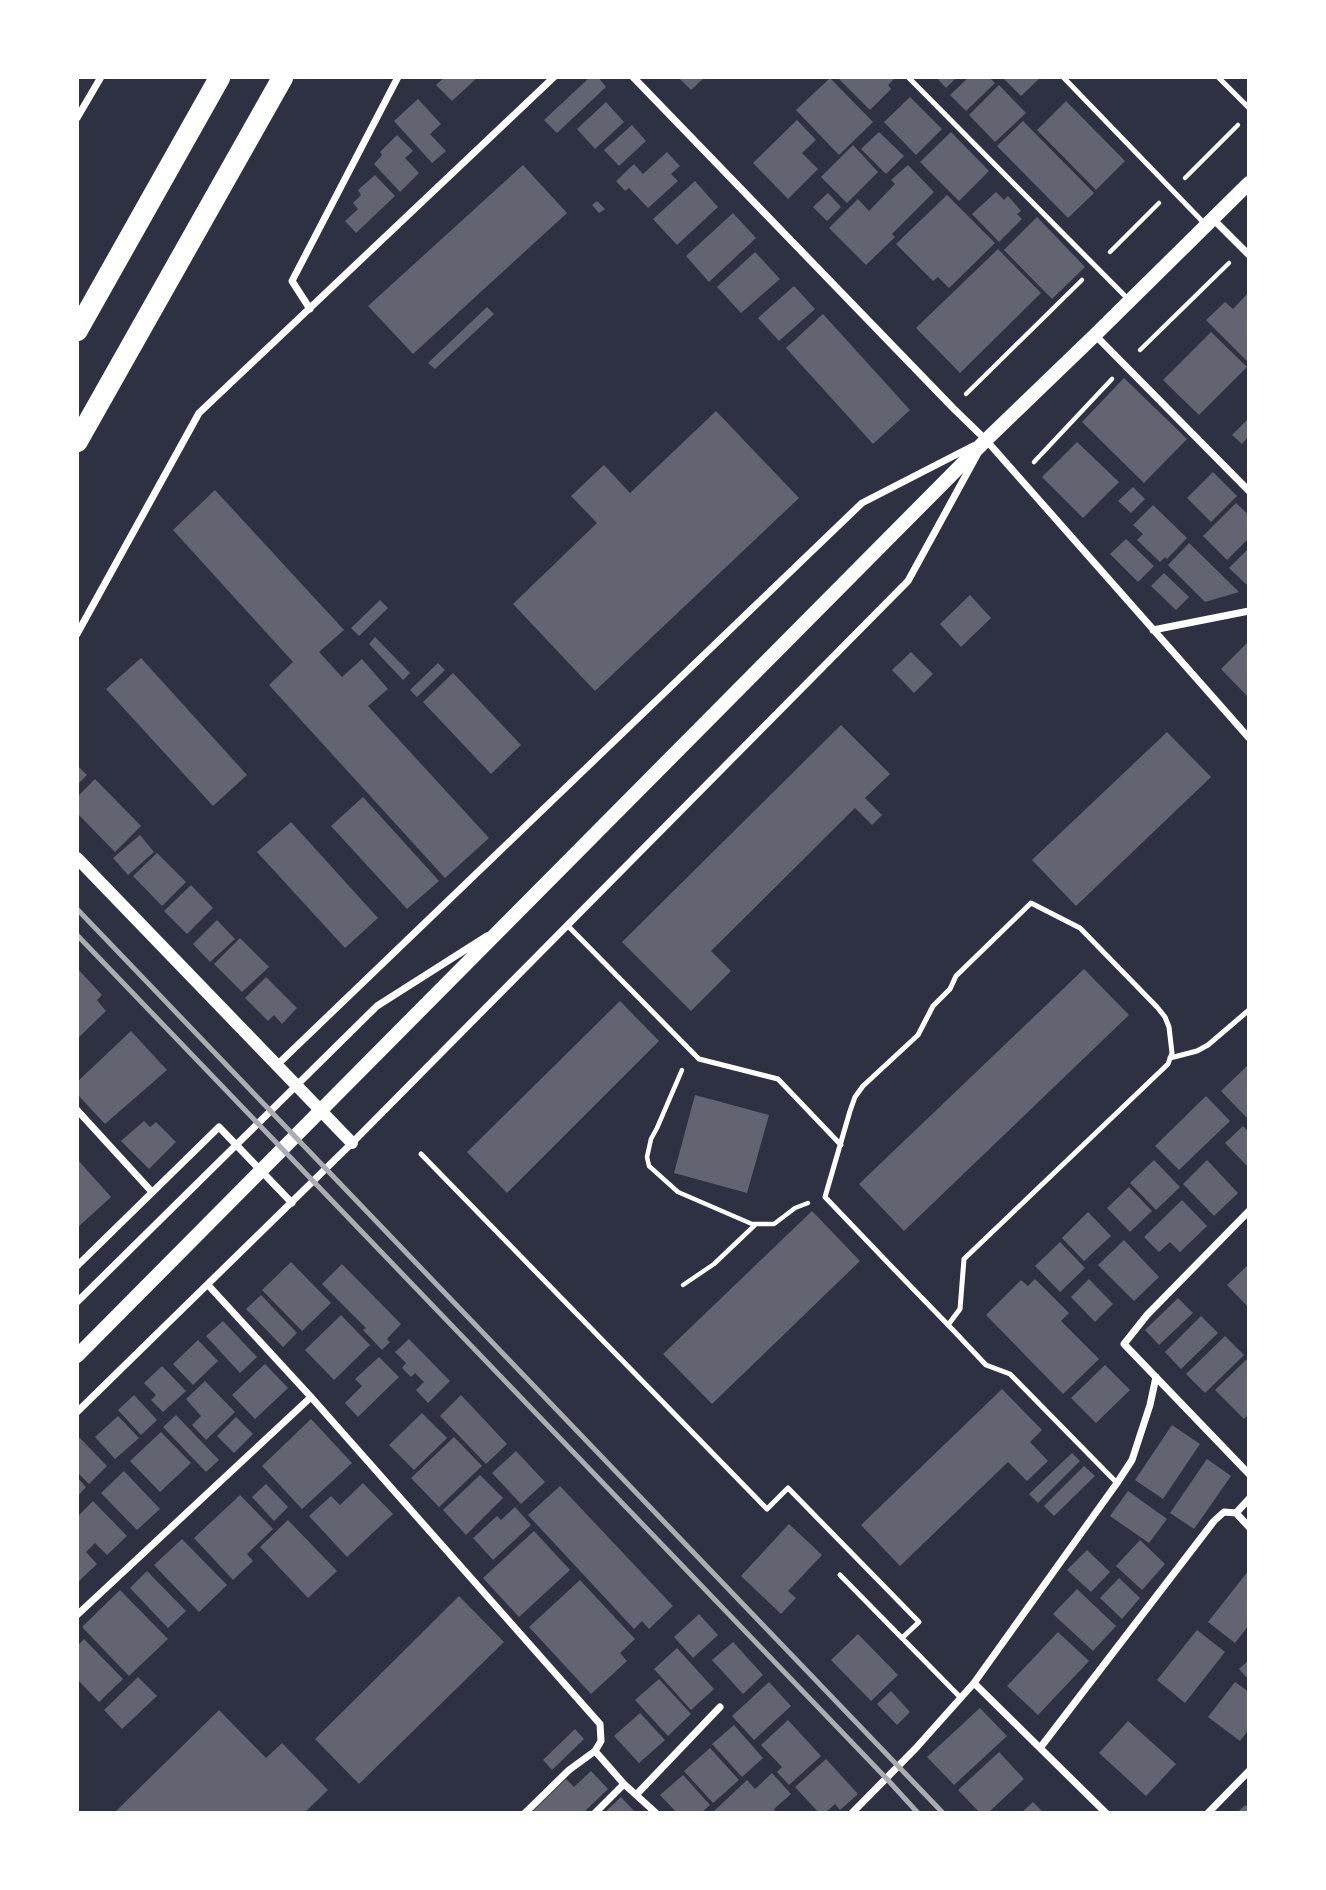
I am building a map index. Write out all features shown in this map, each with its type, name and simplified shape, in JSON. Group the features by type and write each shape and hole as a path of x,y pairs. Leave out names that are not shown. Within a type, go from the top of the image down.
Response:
{"highway":[{"path":"77,331 220,77"},
{"path":"77,442 283,77"}],"main road":[{"path":"77,1356 986,440 1249,183"}],"street":[{"path":"77,118 101,77"},
{"path":"310,309 292,281 398,77"},
{"path":"77,635 199,413 554,77"},
{"path":"633,77 986,440 1249,737"},
{"path":"1210,222 1249,255"},
{"path":"1095,335 1249,491"},
{"path":"77,1412 352,1143 908,581 986,440"},
{"path":"278,1065 862,503 986,440"},
{"path":"1153,630 1249,611"},
{"path":"77,858 352,1143"},
{"path":"77,1303 377,1006 504,925"},
{"path":"77,1110 152,1192"},
{"path":"77,1266 219,1127 292,1203"},
{"path":"1249,1211 1147,1315 1124,1344 1249,1474"},
{"path":"208,1285 311,1396 600,1724 601,1741 595,1751 569,1770 525,1813"},
{"path":"852,1813 916,1748 974,1683 1117,1483 1132,1460 1156,1377"},
{"path":"77,1615 311,1396"},
{"path":"1236,1513 1249,1499"},
{"path":"1040,1748 1214,1521 1224,1512 1236,1513 1249,1527"},
{"path":"974,1683 1106,1813"},
{"path":"636,1795 720,1707"},
{"path":"595,1751 624,1784 656,1813"},
{"path":"1208,1813 1249,1771"},
{"path":"594,1813 624,1784"}],"lane":[{"path":"908,77 1130,301"},
{"path":"1063,77 1210,222"},
{"path":"1219,77 1249,108"},
{"path":"948,1325 960,1310 964,1259 1168,1064 1172,1053 1169,1027 1157,1007 1080,928 1031,903 956,976 950,989 933,1006 918,1035 863,1086 855,1097 825,1197 986,1365 1010,1374 1117,1483"},
{"path":"568,926 699,1059 778,1079 841,1145"},
{"path":"1170,1058 1198,1051 1208,1045 1249,1010"},
{"path":"421,1154 767,1509 789,1488 919,1622 902,1638"},
{"path":"840,1575 960,1698"}],"path":[{"path":"690,1050 651,1139 647,1157 649,1166 678,1192 752,1224 774,1224 795,1209 825,1197"},
{"path":"683,1285 714,1264 756,1224"}],"building":[{"path":"445,77 478,77 452,101 436,85"},
{"path":"590,77 598,77 606,87 557,133 544,120"},
{"path":"678,77 705,77 691,90"},
{"path":"837,77 894,79 888,85 891,89 870,110"},
{"path":"936,77 957,77 946,88"},
{"path":"969,77 989,77 995,83 966,111 950,95"},
{"path":"1002,77 1041,77 1021,96"},
{"path":"830,78 873,122 839,155 796,110"},
{"path":"999,85 1026,113 995,142 969,115"},
{"path":"910,97 942,129 916,155 884,122"},
{"path":"418,99 441,124 430,134 446,151 432,163 394,121"},
{"path":"1066,101 1125,161 1096,190 1037,130"},
{"path":"606,102 624,122 595,149 577,129"},
{"path":"797,120 816,140 802,153 818,169 788,199 753,163"},
{"path":"1023,121 1094,193 1068,218 997,146"},
{"path":"632,125 646,141 619,166 604,150"},
{"path":"879,132 904,156 886,174 861,149"},
{"path":"951,132 989,171 959,201 920,162"},
{"path":"397,135 413,151 405,158 419,173 400,192 374,164 382,155 380,152"},
{"path":"853,145 878,172 847,203 821,177"},
{"path":"667,152 680,166 671,174 678,181 648,208 629,188 625,191 616,181 634,164 643,174"},
{"path":"523,165 567,213 413,354 368,306"},
{"path":"908,165 934,192 892,234 895,237 866,265 829,228 858,199 869,211 895,184 891,180"},
{"path":"375,175 395,196 356,233 345,221 358,209 353,203 361,195 358,190"},
{"path":"695,181 718,207 677,245 653,219"},
{"path":"996,192 1004,200 1008,196 1021,211 1017,214 1022,219 999,242 972,214"},
{"path":"828,193 841,207 827,221 813,207"},
{"path":"947,195 995,243 949,288 938,277 933,281 896,244"},
{"path":"597,201 605,209 599,213 592,205"},
{"path":"733,213 756,238 709,282 686,256"},
{"path":"1037,217 1085,267 1052,299 1004,250"},
{"path":"998,249 1041,293 960,373 916,328"},
{"path":"755,252 780,279 741,313 717,287"},
{"path":"794,286 815,309 779,341 758,318"},
{"path":"1249,292 1249,363 1206,320 1225,302 1233,309"},
{"path":"487,307 494,314 435,369 428,363"},
{"path":"823,314 910,410 873,444 786,348"},
{"path":"1211,332 1247,367 1199,415 1163,380"},
{"path":"1124,378 1187,439 1144,483 1082,422"},
{"path":"716,411 799,498 595,691 513,604 597,523 571,496 604,465 630,493"},
{"path":"1249,418 1249,436 1242,444 1232,435"},
{"path":"1077,442 1119,482 1083,518 1042,477"},
{"path":"1213,472 1237,496 1211,522 1187,498"},
{"path":"1133,487 1145,499 1131,513 1118,501"},
{"path":"215,490 344,630 319,652 342,677 362,659 388,689 368,706 489,838 445,878 269,685 293,662 173,530"},
{"path":"1236,503 1249,515 1249,538 1227,560 1203,536"},
{"path":"1153,505 1187,538 1167,559 1165,557 1160,562 1137,540 1143,534 1133,525"},
{"path":"1126,539 1154,566 1138,582 1110,554"},
{"path":"1189,543 1239,592 1205,602 1168,565"},
{"path":"1249,548 1249,587 1229,568"},
{"path":"1164,573 1189,597 1176,610 1151,586"},
{"path":"970,595 991,618 961,647 940,624"},
{"path":"380,600 388,608 359,636 351,628"},
{"path":"375,637 410,673 403,680 369,644"},
{"path":"1247,643 1249,645 1249,698 1221,669"},
{"path":"911,652 933,674 914,693 892,670"},
{"path":"141,658 247,775 213,806 106,689"},
{"path":"438,663 445,670 417,697 410,690"},
{"path":"453,673 521,745 491,774 423,702"},
{"path":"841,725 890,774 865,798 882,815 872,825 855,808 711,951 731,971 691,1011 622,942"},
{"path":"1167,732 1211,777 1076,906 1032,860"},
{"path":"77,765 87,775 77,785"},
{"path":"95,779 141,826 115,852 77,813 77,797"},
{"path":"363,797 439,881 407,909 331,826"},
{"path":"291,822 378,918 345,948 257,852"},
{"path":"140,835 154,852 128,875 113,858"},
{"path":"157,853 186,882 162,906 133,876"},
{"path":"191,885 213,908 187,934 164,911"},
{"path":"217,920 235,939 210,962 193,944"},
{"path":"240,938 269,967 242,992 214,964"},
{"path":"77,968 102,995 97,1000 106,1011 77,1039"},
{"path":"1084,969 1129,1015 904,1231 859,1184"},
{"path":"266,977 297,1008 282,1024 274,1015 268,1021 245,998"},
{"path":"620,1001 659,1041 507,1193 467,1152"},
{"path":"131,1031 167,1070 105,1124 77,1094 77,1082"},
{"path":"1249,1064 1249,1120 1221,1091"},
{"path":"695,1095 769,1115 747,1193 674,1173"},
{"path":"1206,1096 1230,1121 1179,1170 1155,1146"},
{"path":"144,1121 150,1127 156,1122 176,1142 149,1169 121,1141"},
{"path":"1243,1126 1249,1132 1249,1168 1225,1143"},
{"path":"77,1159 111,1197 77,1228"},
{"path":"1154,1160 1180,1187 1156,1210 1130,1183"},
{"path":"1207,1160 1238,1193 1214,1216 1183,1184"},
{"path":"1129,1187 1152,1211 1130,1232 1107,1208"},
{"path":"1182,1200 1207,1226 1180,1252 1170,1242 1159,1252 1144,1237"},
{"path":"812,1211 860,1261 712,1404 663,1354"},
{"path":"1088,1212 1111,1236 1084,1261 1062,1238"},
{"path":"1124,1240 1159,1277 1134,1301 1098,1265"},
{"path":"1060,1242 1085,1268 1060,1292 1035,1266"},
{"path":"291,1262 331,1303 302,1331 262,1290"},
{"path":"342,1264 401,1324 387,1339 390,1342 382,1350 363,1330 366,1328 322,1284"},
{"path":"1249,1264 1249,1308 1227,1285"},
{"path":"1035,1279 1069,1313 1061,1321 1099,1359 1063,1394 986,1315 1021,1280 1028,1286"},
{"path":"1089,1279 1113,1304 1095,1322 1071,1297"},
{"path":"261,1295 297,1333 283,1347 246,1309"},
{"path":"1178,1298 1193,1313 1159,1345 1145,1330"},
{"path":"341,1315 370,1345 334,1380 305,1350"},
{"path":"1201,1316 1218,1333 1181,1369 1165,1352"},
{"path":"223,1321 257,1357 240,1373 206,1336"},
{"path":"1225,1336 1244,1355 1205,1393 1186,1374"},
{"path":"409,1339 450,1381 428,1403 416,1390 424,1382 415,1373 411,1377 402,1368 406,1363 395,1352"},
{"path":"198,1340 218,1361 193,1385 173,1364"},
{"path":"379,1357 399,1377 358,1417 345,1403 362,1386 355,1379"},
{"path":"1249,1357 1249,1414 1244,1419 1215,1390"},
{"path":"265,1364 288,1388 255,1419 232,1395"},
{"path":"1105,1365 1130,1390 1096,1423 1071,1398"},
{"path":"162,1366 186,1391 163,1412 151,1400 156,1395 144,1383"},
{"path":"205,1381 235,1412 206,1440 192,1425 201,1416 186,1399"},
{"path":"1002,1389 1042,1430 1030,1442 1048,1461 1027,1481 1008,1462 900,1566 861,1525"},
{"path":"134,1395 157,1420 141,1435 118,1410"},
{"path":"461,1395 507,1444 486,1464 440,1416"},
{"path":"422,1413 447,1438 414,1470 389,1445"},
{"path":"176,1415 219,1460 206,1472 163,1427"},
{"path":"118,1416 139,1438 115,1459 95,1437"},
{"path":"236,1417 253,1434 234,1453 217,1436"},
{"path":"311,1419 352,1463 302,1509 262,1466"},
{"path":"1172,1425 1200,1444 1163,1499 1135,1480"},
{"path":"161,1432 191,1463 160,1492 130,1461"},
{"path":"454,1437 482,1466 439,1507 411,1478"},
{"path":"80,1438 107,1466 89,1484 77,1472 77,1441"},
{"path":"516,1451 545,1482 521,1504 492,1473"},
{"path":"1072,1453 1080,1461 1038,1503 1029,1494"},
{"path":"1207,1459 1231,1476 1194,1529 1170,1513"},
{"path":"1084,1466 1095,1476 1054,1516 1044,1506"},
{"path":"124,1471 160,1509 137,1530 101,1493"},
{"path":"480,1475 503,1498 466,1535 443,1510"},
{"path":"77,1477 86,1487 77,1497"},
{"path":"363,1483 393,1514 347,1557 309,1516 331,1496 340,1505"},
{"path":"266,1484 288,1507 274,1521 252,1497"},
{"path":"560,1486 673,1606 649,1629 642,1621 634,1629 528,1515"},
{"path":"1128,1491 1167,1519 1149,1543 1110,1516"},
{"path":"240,1495 273,1529 247,1554 253,1561 233,1580 194,1538"},
{"path":"93,1501 127,1536 107,1555 95,1543 86,1552 97,1564 77,1583 77,1517"},
{"path":"515,1507 531,1525 493,1560 473,1538 497,1516 501,1520"},
{"path":"288,1520 337,1571 308,1598 260,1547"},
{"path":"789,1524 822,1555 788,1591 796,1598 781,1614 741,1576"},
{"path":"534,1531 570,1570 519,1617 483,1578"},
{"path":"182,1539 227,1585 199,1612 154,1565"},
{"path":"1140,1540 1165,1564 1142,1590 1116,1566"},
{"path":"1087,1550 1110,1572 1091,1592 1067,1570"},
{"path":"1249,1570 1249,1625 1235,1643 1208,1622"},
{"path":"147,1571 186,1611 168,1628 130,1588"},
{"path":"1119,1578 1140,1598 1122,1619 1100,1598"},
{"path":"580,1580 635,1639 620,1653 627,1661 591,1694 529,1627"},
{"path":"1077,1589 1116,1626 1093,1651 1053,1614"},
{"path":"120,1590 168,1639 129,1676 82,1627"},
{"path":"459,1596 504,1642 359,1784 315,1739"},
{"path":"699,1614 718,1635 693,1658 674,1637"},
{"path":"1197,1630 1225,1652 1185,1703 1157,1680"},
{"path":"1058,1632 1089,1661 1038,1715 1007,1686"},
{"path":"858,1634 898,1675 871,1701 831,1660"},
{"path":"84,1639 123,1679 99,1702 77,1679 77,1646"},
{"path":"733,1642 763,1675 743,1694 712,1660"},
{"path":"677,1648 714,1689 691,1710 654,1669"},
{"path":"1249,1660 1249,1680 1239,1669"},
{"path":"138,1677 157,1696 122,1729 104,1710"},
{"path":"659,1679 691,1714 668,1736 635,1700"},
{"path":"769,1682 791,1706 754,1740 732,1716"},
{"path":"1235,1682 1249,1692 1249,1729 1240,1741 1208,1717"},
{"path":"891,1691 910,1712 897,1725 877,1704"},
{"path":"980,1708 1007,1736 954,1785 927,1757"},
{"path":"219,1710 266,1758 282,1743 328,1790 304,1813 114,1813"},
{"path":"640,1713 665,1740 639,1763 614,1736"},
{"path":"788,1720 821,1756 789,1785 777,1772 782,1767 761,1745"},
{"path":"1128,1721 1176,1764 1146,1796 1099,1753"},
{"path":"734,1725 763,1758 742,1777 712,1744"},
{"path":"575,1729 584,1739 552,1770 543,1760"},
{"path":"710,1748 739,1780 713,1803 684,1771"},
{"path":"999,1752 1024,1779 988,1813 980,1813 958,1790"},
{"path":"826,1759 858,1794 840,1810 835,1804 825,1813 819,1813 795,1787"},
{"path":"591,1771 608,1789 583,1813 531,1813 566,1779 574,1787"},
{"path":"772,1773 791,1794 773,1813 712,1813 747,1780 755,1789"},
{"path":"683,1775 710,1805 701,1813 677,1813 660,1795"},
{"path":"621,1797 636,1813 604,1813"},
{"path":"1033,1802 1044,1813 1021,1813"},
{"path":"1245,1805 1249,1808 1249,1813 1237,1813"}],"railway":[{"path":"77,909 943,1813"},
{"path":"77,935 918,1813"}]}
